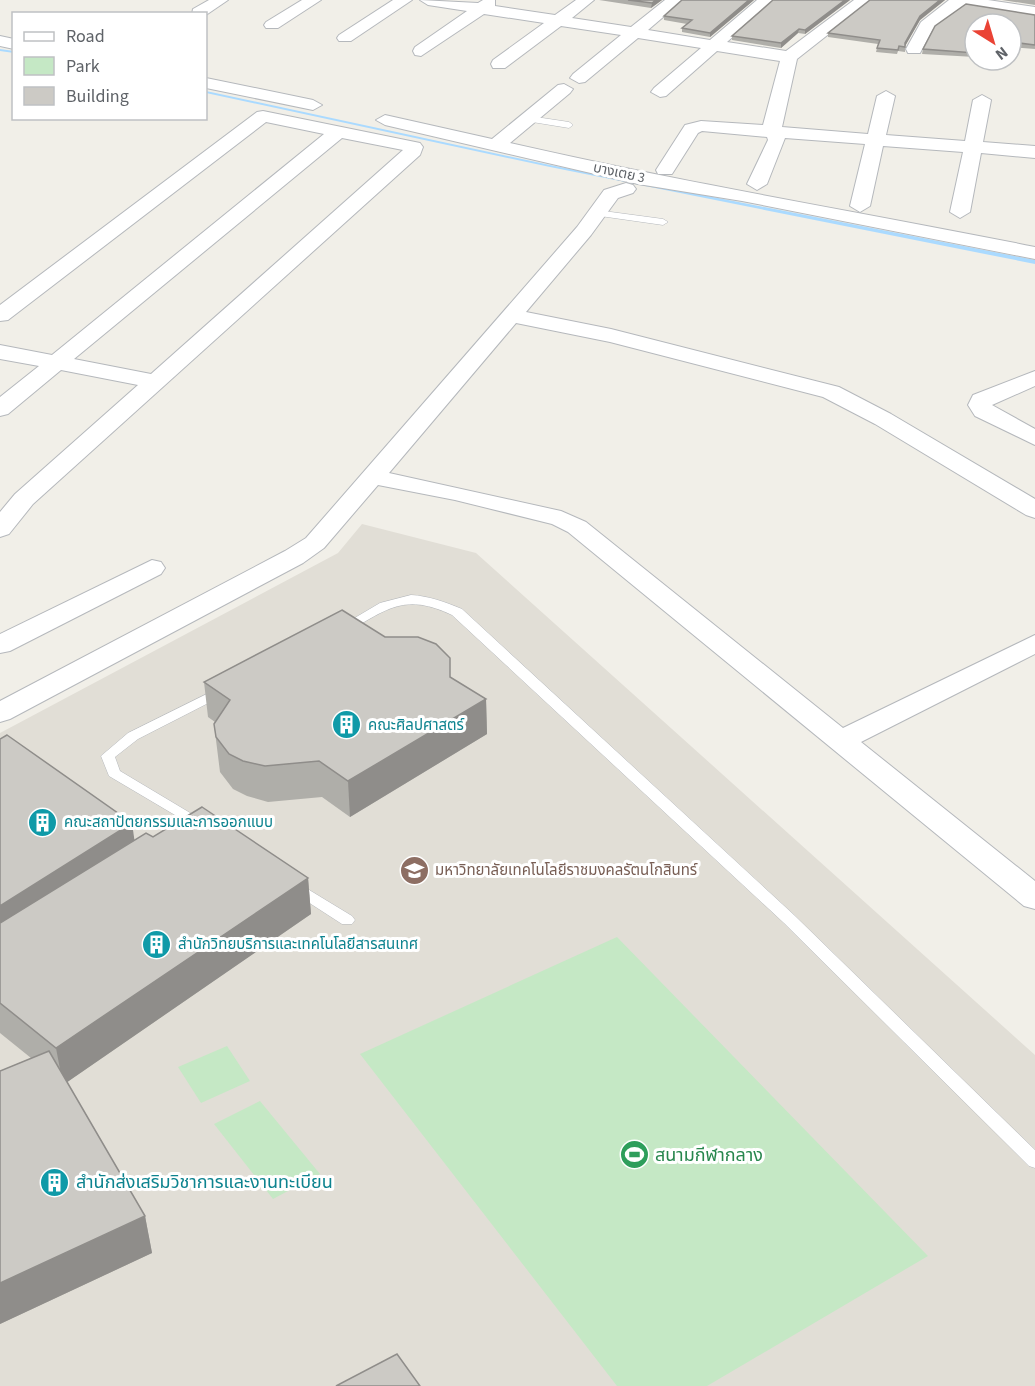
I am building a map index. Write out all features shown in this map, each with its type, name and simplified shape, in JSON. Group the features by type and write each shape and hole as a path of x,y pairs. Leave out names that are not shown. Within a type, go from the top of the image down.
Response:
{"street":[{"path":"199,12 220,0"},
{"path":"272,25 313,0"},
{"path":"345,38 404,0"},
{"path":"428,0 487,4 558,21 789,57"},
{"path":"499,64 586,0"},
{"path":"579,78 675,0"},
{"path":"660,92 766,0"},
{"path":"757,184 777,140 772,124 789,57 864,0"},
{"path":"914,49 917,38 936,17 961,0 1035,12"},
{"path":"421,51 487,4"},
{"path":"207,83 333,109"},
{"path":"496,145 564,89"},
{"path":"860,206 886,96"},
{"path":"960,212 982,100"},
{"path":"0,315 263,116 414,147 414,152 24,499 0,529"},
{"name":"บางเตย 3","path":"365,116 638,178 742,195 1035,253"},
{"path":"665,170 691,129 696,127 775,131 875,142 1035,153"},
{"path":"0,409 340,130"},
{"path":"0,713 294,557 315,543 584,231 611,194 626,189"},
{"path":"510,315 611,336 831,392 883,419 1035,510"},
{"path":"0,352 154,381"},
{"path":"1035,378 981,400 980,405 983,411 1035,438"},
{"path":"372,477 478,498 561,519 577,527 1035,898"},
{"path":"0,645 152,568"},
{"path":"840,741 1035,643"}],"lane":[{"path":"529,119 569,125"},
{"path":"596,213 663,222"},
{"path":"328,636 406,598 438,602 457,612 789,919 1035,1161"},
{"path":"218,836 114,773 108,756 133,736 235,684"},
{"path":"184,837 202,826"},
{"path":"280,877 347,920"}],"shaded area":[{"name":"มหาวิทยาลัยเทคโนโลยีราชมงคลรัตนโกสินทร์","path":"362,524 476,553 1035,1055 1035,1386 0,1386 0,733 338,553"}],"green space":[{"name":"สนามกีฬากลาง","path":"617,937 928,1256 707,1386 617,1386 360,1054"},
{"path":"227,1046 250,1081 201,1103 178,1067"},
{"path":"260,1101 320,1174 273,1199 214,1124"}],"building":[{"path":"628,0 656,0 652,3"},
{"path":"682,0 749,0 710,33 682,28 692,20 664,16"},
{"path":"773,0 845,0 805,30 799,29 781,43 732,36"},
{"path":"870,0 940,0 920,16 905,47 899,46 898,50 877,48 880,40 828,33"},
{"path":"966,4 1016,12 963,12 963,52 923,49 935,26"},
{"path":"1023,13 1035,15 1035,45 1023,44"},
{"name":"คณะศิลปศาสตร์","path":"342,610 385,637 418,637 436,644 450,658 450,677 486,699 348,781 319,761 265,766 243,761 229,754 216,737 214,724 230,700 204,682"},
{"path":"7,735 132,823 0,906 0,739"},
{"name":"สำนักวิทยบริการและเทคโนโลยีสารสนเทศ","path":"202,807 308,878 56,1048 0,1003 0,923 146,833 153,837"},
{"name":"สำนักส่งเสริมวิชาการและงานทะเบียน","path":"49,1051 145,1216 0,1283 0,1071"},
{"path":"397,1354 420,1386 336,1386"}],"waterway":[{"path":"0,50 12,52"},
{"path":"207,92 550,166 1035,262"}],"place":[{"name":"คณะศิลปศาสตร์","path":"347,725"},
{"name":"คณะสถาปัตยกรรมและการออกแบบ","path":"43,822"},
{"name":"มหาวิทยาลัยเทคโนโลยีราชมงคลรัตนโกสินทร์","path":"414,870"},
{"name":"สำนักวิทยบริการและเทคโนโลยีสารสนเทศ","path":"157,944"},
{"name":"สนามกีฬากลาง","path":"634,1155"},
{"name":"สำนักส่งเสริมวิชาการและงานทะเบียน","path":"55,1182"}]}
